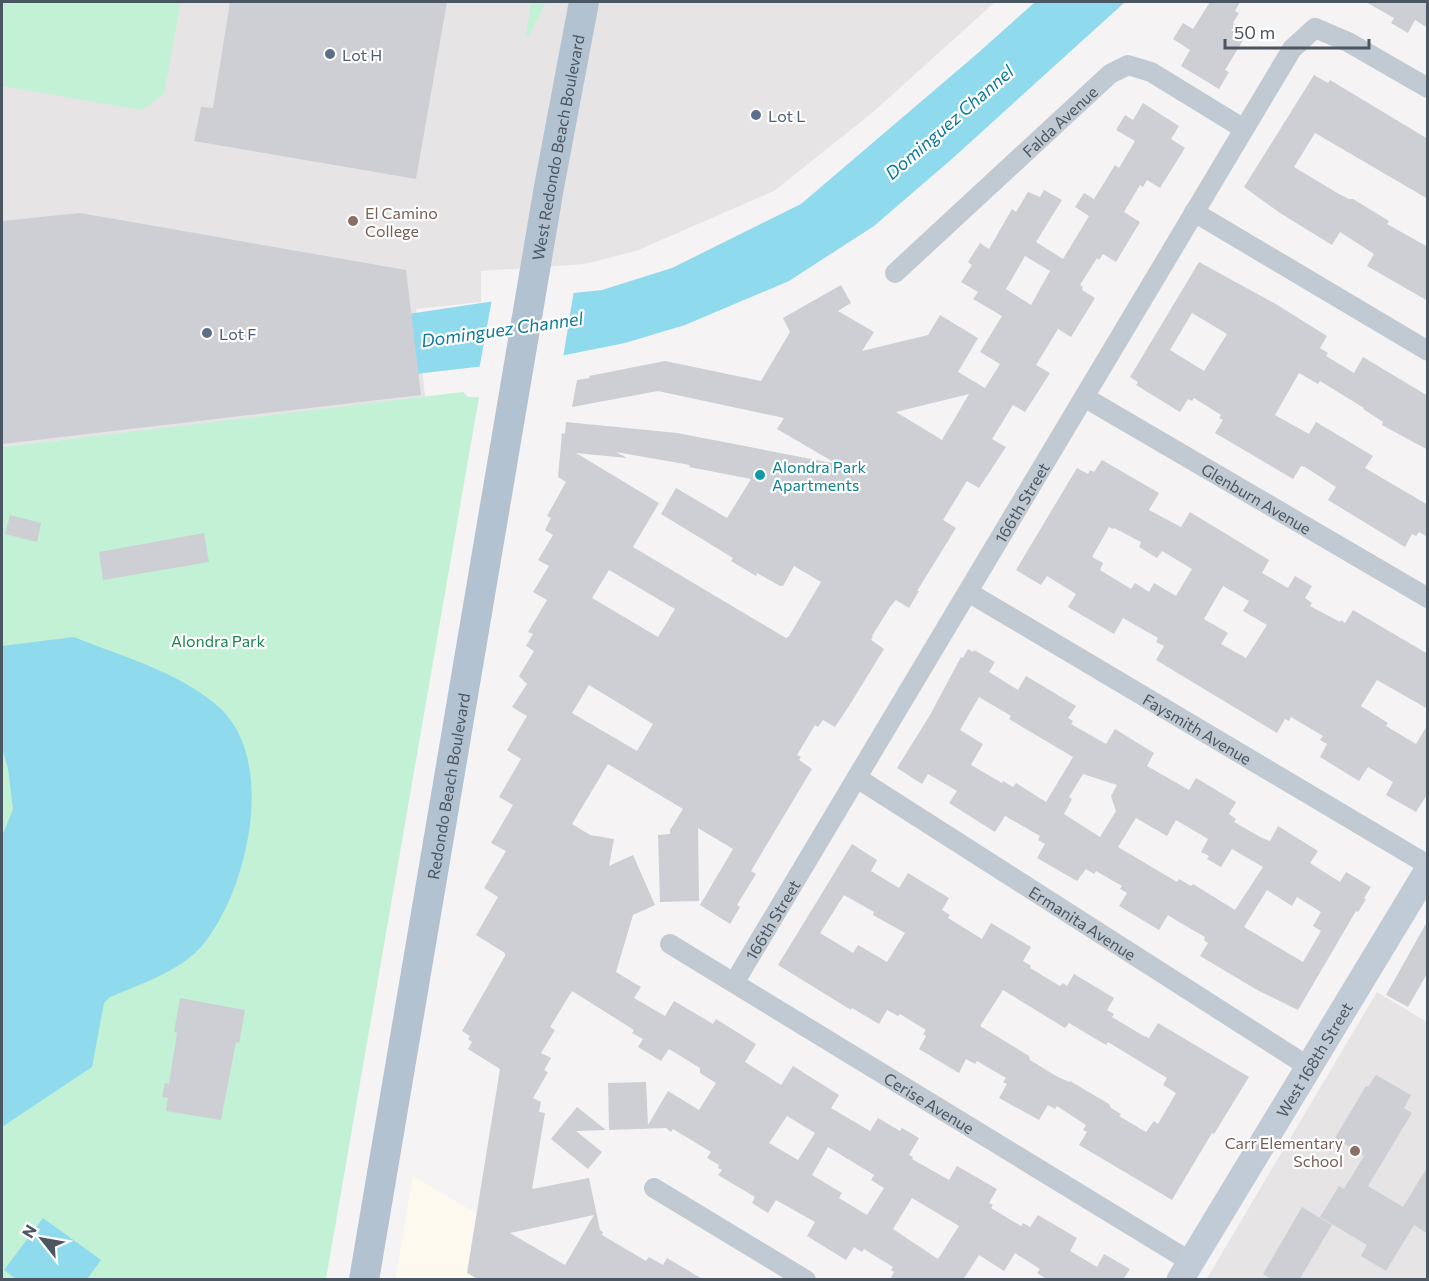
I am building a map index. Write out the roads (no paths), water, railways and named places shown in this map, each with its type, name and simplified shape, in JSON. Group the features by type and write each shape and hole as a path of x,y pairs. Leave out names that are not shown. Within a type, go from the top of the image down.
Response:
{"main road":[{"name":"West Redondo Beach Boulevard","path":"532,293 549,187 584,2"},
{"name":"Redondo Beach Boulevard","path":"364,1280 532,293"}],"street":[{"name":"166th Street","path":"734,983 1292,49 1315,28 1348,42 1428,88"},
{"name":"Falda Avenue","path":"896,273 1110,74 1128,64 1151,72 1244,129"},
{"path":"1194,212 1428,351"},
{"name":"Glenburn Avenue","path":"1084,396 1428,598"},
{"name":"Faysmith Avenue","path":"968,592 1428,868"},
{"name":"Ermanita Avenue","path":"857,778 1309,1067"},
{"name":"West 168th Street","path":"1186,1271 1428,868"},
{"name":"Cerise Avenue","path":"670,944 1186,1271"},
{"path":"654,1188 806,1280"}],"water":[{"name":"Dominguez Channel","path":"1035,2 1125,2 953,158 874,226 789,281 685,325 625,343 565,355 2,422 2,358 76,348 395,316 488,302 602,290 672,268 801,204"},
{"path":"74,637 169,675 204,695 220,708 238,732 248,761 252,793 249,828 243,862 232,895 217,924 201,947 170,971 110,997 104,1003 92,1067 2,1127 2,836 13,809 8,769 2,748 2,646"},
{"path":"43,1218 101,1260 87,1279 16,1279 4,1270"}],"place":[{"name":"Lot H","path":"330,54"},
{"name":"Lot L","path":"756,115"},
{"name":"El Camino College","path":"353,221"},
{"name":"Lot F","path":"207,333"},
{"name":"Alondra Park Apartments","path":"760,475"},
{"name":"Carr Elementary School","path":"1355,1151"}],"park label":[{"name":"Alondra Park","path":"218,640"}]}
